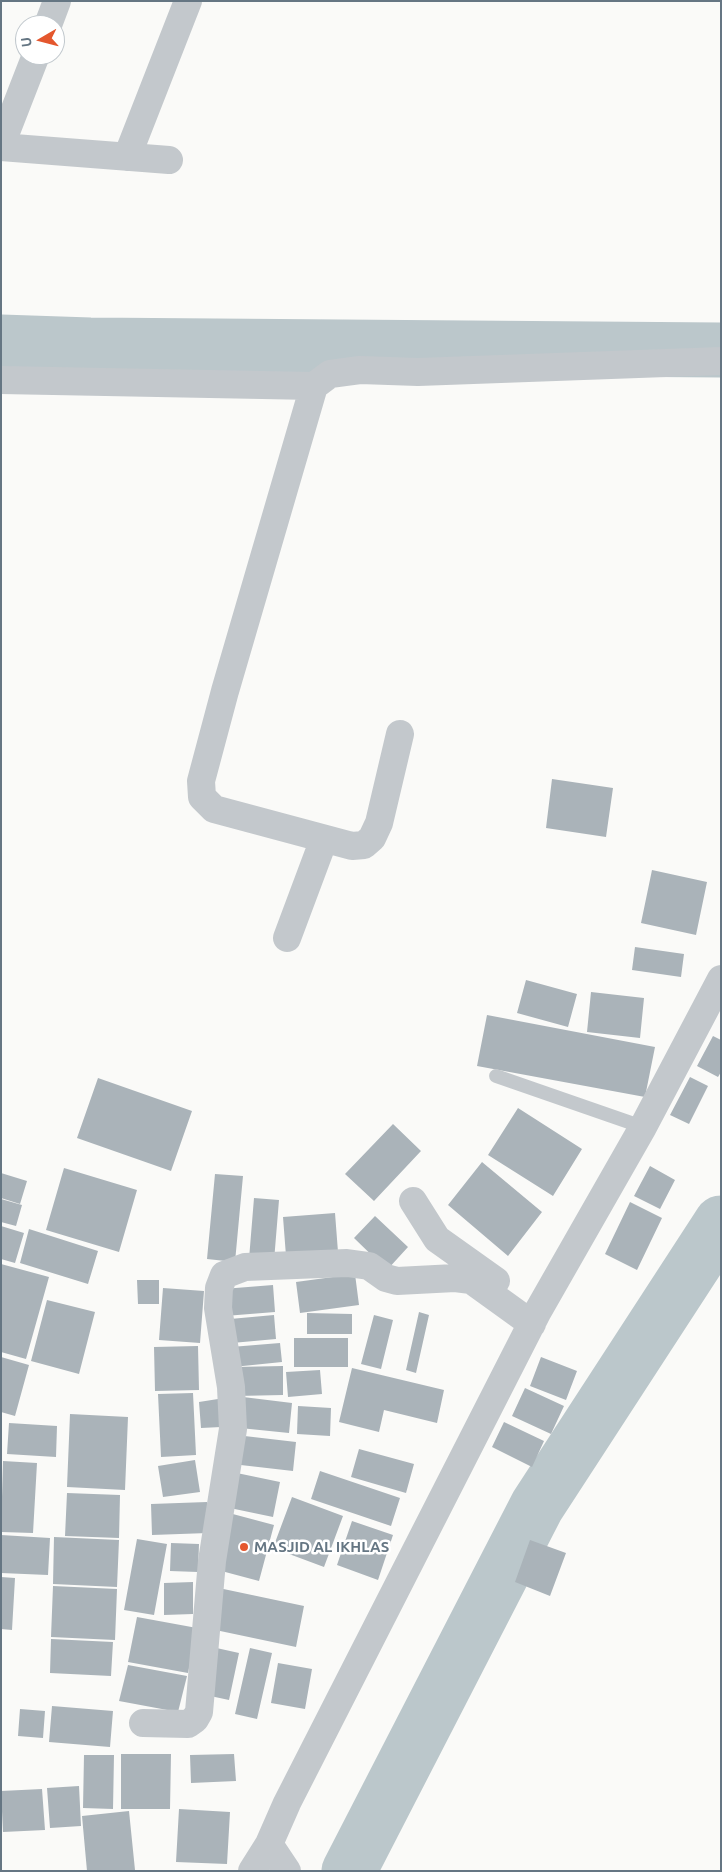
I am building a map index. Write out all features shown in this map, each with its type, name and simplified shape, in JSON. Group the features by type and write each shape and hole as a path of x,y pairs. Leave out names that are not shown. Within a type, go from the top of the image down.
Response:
{"street":[{"path":"52,15 57,1"},
{"path":"127,157 188,1"},
{"path":"32,65 1,146 169,160"},
{"path":"400,734 379,823 372,838 364,845 352,846 214,808 202,798 201,781 223,700 314,386 330,374 360,370 418,372 721,361"},
{"path":"1,380 314,386"},
{"path":"287,938 324,839"},
{"path":"252,1871 269,1844 287,1803 535,1318 643,1127 721,979"},
{"path":"413,1201 437,1239 535,1318"},
{"path":"143,1723 188,1724 195,1719 199,1712 212,1561 232,1429 231,1387 218,1308 219,1288 224,1275 245,1267 347,1263 369,1266 386,1278 397,1281 455,1278 471,1280 535,1318"},
{"path":"269,1844 288,1871"}],"lane":[{"path":"496,1076 643,1127"}],"building":[{"path":"552,779 613,788 606,837 546,828"},
{"path":"652,870 707,882 696,935 641,923"},
{"path":"635,947 684,954 681,977 632,970"},
{"path":"526,980 577,994 568,1027 517,1013"},
{"path":"591,992 644,998 640,1038 587,1032"},
{"path":"487,1015 655,1047 645,1097 477,1066"},
{"path":"713,1036 721,1040 721,1072 718,1077 697,1066"},
{"path":"690,1077 708,1086 689,1124 670,1115"},
{"path":"98,1078 192,1111 171,1171 77,1138"},
{"path":"518,1108 582,1149 553,1196 488,1155"},
{"path":"393,1124 421,1151 374,1201 345,1174"},
{"path":"482,1162 542,1212 508,1256 448,1205"},
{"path":"650,1166 675,1180 660,1209 634,1196"},
{"path":"64,1168 137,1190 119,1252 46,1230"},
{"path":"1,1173 27,1181 20,1204 1,1198"},
{"path":"215,1174 243,1176 235,1262 207,1259"},
{"path":"254,1198 279,1200 274,1261 249,1259"},
{"path":"1,1199 22,1205 16,1226 1,1222"},
{"path":"630,1202 662,1218 637,1270 605,1254"},
{"path":"335,1213 338,1252 286,1256 283,1217"},
{"path":"375,1216 408,1247 387,1270 354,1238"},
{"path":"1,1226 24,1233 15,1263 1,1259"},
{"path":"29,1229 98,1251 88,1284 20,1263"},
{"path":"1,1264 49,1277 26,1359 1,1352"},
{"path":"355,1274 359,1305 300,1313 296,1282"},
{"path":"137,1280 159,1280 159,1304 138,1304"},
{"path":"273,1285 275,1312 225,1316 223,1289"},
{"path":"163,1288 204,1291 200,1343 159,1340"},
{"path":"47,1300 95,1312 79,1374 31,1361"},
{"path":"419,1312 429,1315 416,1373 406,1370"},
{"path":"307,1313 352,1314 352,1334 307,1334"},
{"path":"274,1315 276,1339 232,1343 230,1319"},
{"path":"374,1315 393,1320 381,1369 361,1364"},
{"path":"294,1338 348,1338 348,1367 294,1367"},
{"path":"280,1343 282,1362 233,1367 231,1347"},
{"path":"198,1346 199,1390 155,1391 154,1347"},
{"path":"1,1357 29,1365 15,1416 1,1412"},
{"path":"541,1357 577,1371 566,1400 530,1386"},
{"path":"283,1366 283,1395 236,1396 235,1367"},
{"path":"352,1368 444,1390 437,1423 384,1410 379,1432 339,1422"},
{"path":"320,1370 322,1394 288,1397 286,1372"},
{"path":"525,1388 564,1406 551,1434 512,1416"},
{"path":"193,1393 196,1455 161,1457 158,1394"},
{"path":"243,1397 292,1403 289,1433 240,1428"},
{"path":"218,1399 221,1427 201,1428 199,1402"},
{"path":"298,1406 331,1408 330,1436 297,1434"},
{"path":"70,1414 128,1417 125,1490 67,1487"},
{"path":"504,1422 544,1441 532,1467 492,1447"},
{"path":"9,1423 57,1426 56,1457 7,1454"},
{"path":"236,1435 296,1442 293,1471 232,1464"},
{"path":"359,1449 414,1464 406,1493 351,1477"},
{"path":"195,1460 200,1492 163,1497 158,1466"},
{"path":"3,1461 37,1463 33,1533 1,1532"},
{"path":"320,1471 400,1498 391,1526 311,1499"},
{"path":"232,1472 280,1482 273,1517 225,1507"},
{"path":"67,1493 120,1495 119,1538 65,1536"},
{"path":"292,1497 343,1516 324,1567 273,1548"},
{"path":"207,1502 208,1533 152,1535 151,1504"},
{"name":"MASJID AL IKHLAS","path":"229,1513 274,1525 259,1581 214,1569"},
{"path":"352,1521 393,1535 378,1580 337,1565"},
{"path":"1,1535 50,1538 48,1575 1,1573"},
{"path":"54,1537 119,1540 117,1587 53,1584"},
{"path":"137,1539 167,1544 154,1615 124,1610"},
{"path":"530,1540 566,1553 550,1596 515,1582"},
{"path":"171,1543 199,1544 198,1572 170,1571"},
{"path":"1,1577 15,1578 12,1630 1,1629"},
{"path":"193,1582 193,1614 164,1615 164,1583"},
{"path":"53,1586 117,1589 115,1640 51,1637"},
{"path":"214,1587 304,1606 296,1647 206,1628"},
{"path":"137,1617 197,1628 188,1673 128,1662"},
{"path":"51,1639 113,1642 111,1676 50,1673"},
{"path":"212,1647 239,1653 229,1700 201,1694"},
{"path":"250,1648 272,1653 257,1719 235,1714"},
{"path":"278,1663 312,1669 305,1709 271,1703"},
{"path":"128,1665 187,1676 178,1712 119,1701"},
{"path":"52,1706 113,1711 110,1747 49,1742"},
{"path":"20,1709 45,1711 43,1738 18,1736"},
{"path":"121,1754 171,1754 170,1809 121,1809"},
{"path":"234,1754 236,1781 191,1783 190,1755"},
{"path":"84,1755 114,1755 113,1809 83,1808"},
{"path":"79,1786 81,1826 50,1828 47,1788"},
{"path":"42,1789 45,1830 3,1832 1,1791"},
{"path":"179,1809 230,1812 227,1864 176,1862"},
{"path":"129,1811 135,1870 87,1871 82,1816"}],"waterway":[{"path":"1,342 90,345 721,350"},
{"path":"349,1871 537,1506 721,1223"}],"place":[{"name":"MASJID AL IKHLAS","path":"244,1547"}]}
